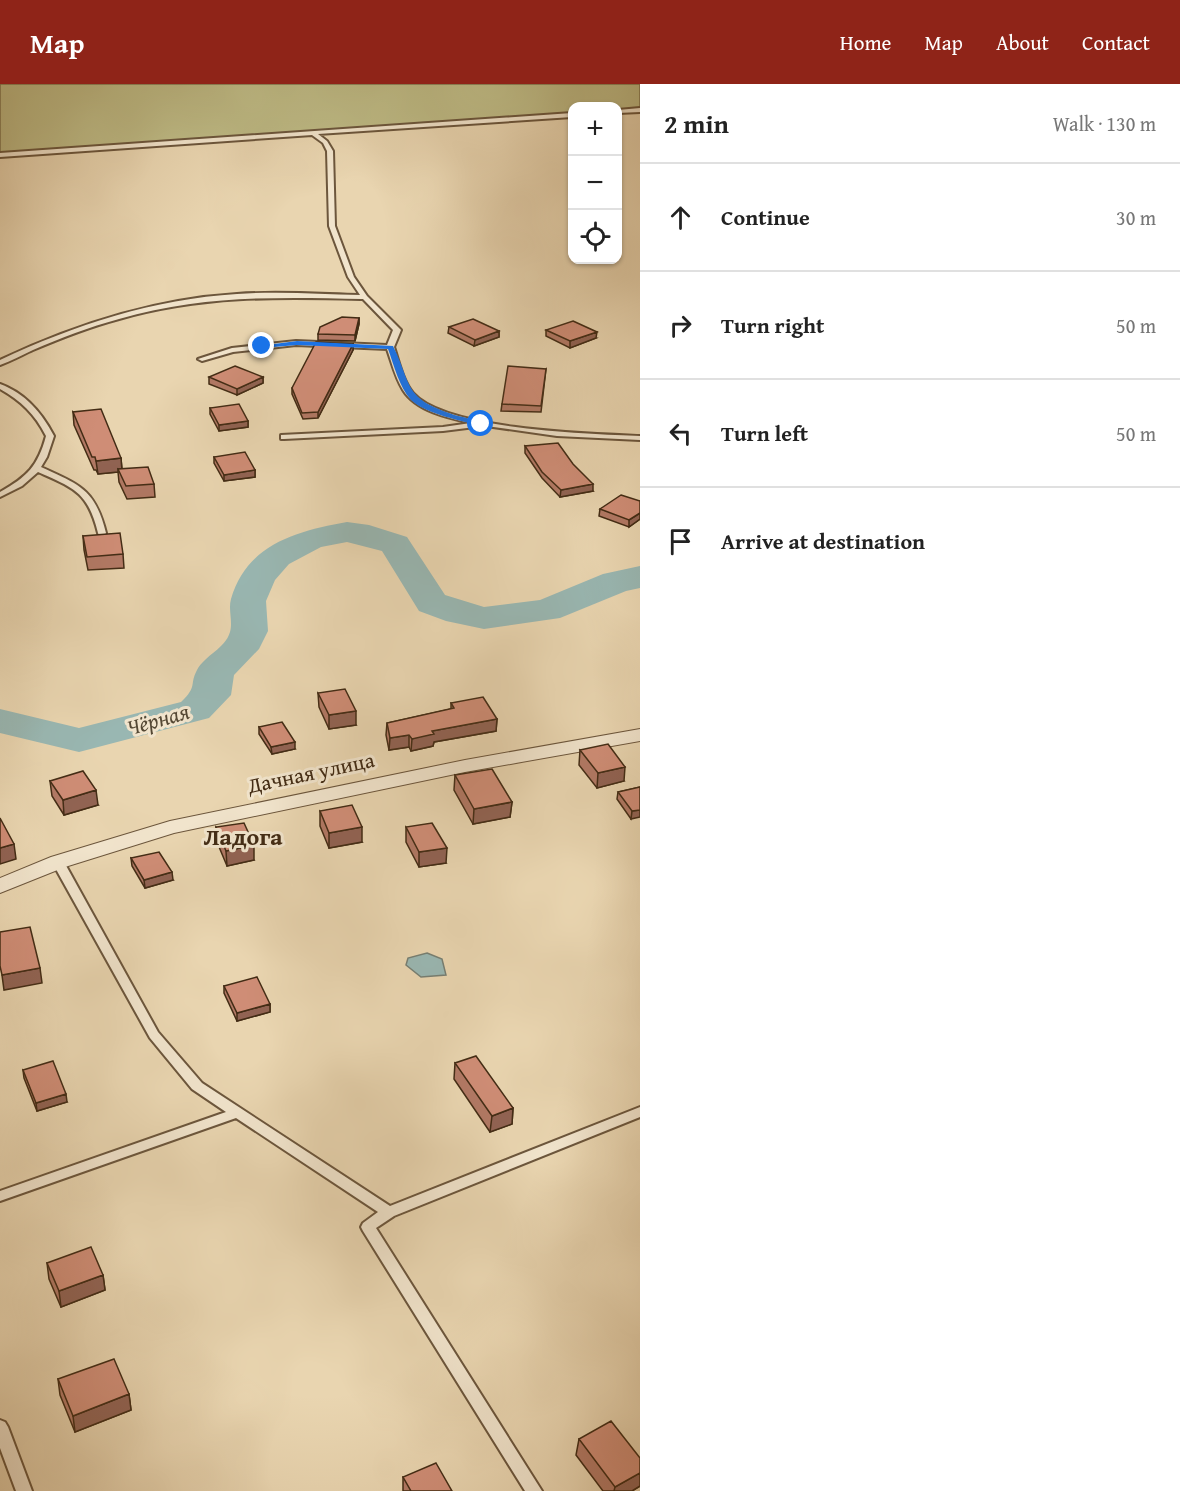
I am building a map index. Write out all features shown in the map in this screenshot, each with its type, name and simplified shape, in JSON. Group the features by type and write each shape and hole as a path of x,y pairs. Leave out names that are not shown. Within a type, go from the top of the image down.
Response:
{"street":[{"name":"Дачная улица","path":"0,886 58,862 170,827 465,766 640,735"}],"lane":[{"path":"622,112 640,110"},
{"path":"0,155 568,115"},
{"path":"314,134 325,142 330,151 332,226 351,277 364,297 397,330 390,347 408,390 415,400 447,415 481,424 640,438"},
{"path":"0,363 86,326 140,311 234,296 364,297"},
{"path":"202,359 232,350 297,343 390,347"},
{"path":"0,386 22,398 35,410 50,436 38,469 18,486 0,495"},
{"path":"284,437 443,429 481,424"},
{"path":"38,469 78,487 89,497 98,513 102,533"},
{"path":"58,862 154,1035 196,1086 389,1212"},
{"path":"534,1491 368,1227 389,1212 640,1112"},
{"path":"0,1196 237,1113"},
{"path":"0,1427 24,1491"}],"shaded area":[{"path":"0,84 640,84 640,108 622,110 622,102 568,102 568,113 0,153"}],"water":[{"path":"427,953 442,959 446,975 421,977 406,965 408,958"}],"building":[{"path":"342,317 359,318 355,335 318,334 320,327"},
{"path":"473,319 499,331 475,340 449,327"},
{"path":"573,321 597,332 570,341 546,330"},
{"path":"316,342 353,344 318,412 302,413 292,388"},
{"path":"235,366 263,377 237,389 209,377"},
{"path":"508,366 546,369 541,406 502,404"},
{"path":"239,404 248,421 219,425 210,408"},
{"path":"101,409 121,458 96,461 95,457 92,457 73,412"},
{"path":"558,443 573,464 593,484 561,490 542,472 525,446"},
{"path":"245,452 255,470 224,475 214,457"},
{"path":"148,467 154,484 126,486 118,469"},
{"path":"621,495 640,501 640,513 629,520 600,509"},
{"path":"120,533 123,554 87,557 83,536"},
{"path":"345,689 356,711 329,715 318,693"},
{"path":"483,697 497,719 432,731 434,734 412,739 409,735 390,738 387,723 454,708 451,703"},
{"path":"282,722 295,742 271,747 259,727"},
{"path":"608,744 625,767 598,773 580,750"},
{"path":"492,769 512,802 474,809 455,775"},
{"path":"83,771 96,790 63,800 50,781"},
{"path":"640,787 640,810 632,811 618,792"},
{"path":"352,805 362,827 329,833 320,811"},
{"path":"0,818 14,844 0,848"},
{"path":"244,823 254,845 226,851 216,827"},
{"path":"432,823 447,848 419,852 406,827"},
{"path":"159,852 172,872 144,880 131,858"},
{"path":"30,927 40,968 2,975 0,932"},
{"path":"257,977 270,1004 237,1013 224,986"},
{"path":"476,1056 513,1108 492,1116 455,1063"},
{"path":"53,1061 66,1094 36,1103 23,1070"},
{"path":"91,1247 103,1275 59,1291 47,1263"},
{"path":"114,1359 129,1394 73,1416 58,1379"},
{"path":"611,1421 640,1458 640,1473 615,1487 579,1439"},
{"path":"436,1463 452,1491 411,1491 403,1477"}],"waterway":[{"name":"Чёрная","path":"0,721 79,740 195,710 211,695 215,672 240,649 249,631 248,601 259,576 277,557 311,539 347,532 369,535 395,544 432,603 459,613 484,618 547,610 616,582 640,577"}],"district":[{"name":"Ладога","path":"243,837"}],"route":[{"path":"262,346 297,343 390,347 397,367 415,400 447,415 481,424"}]}
